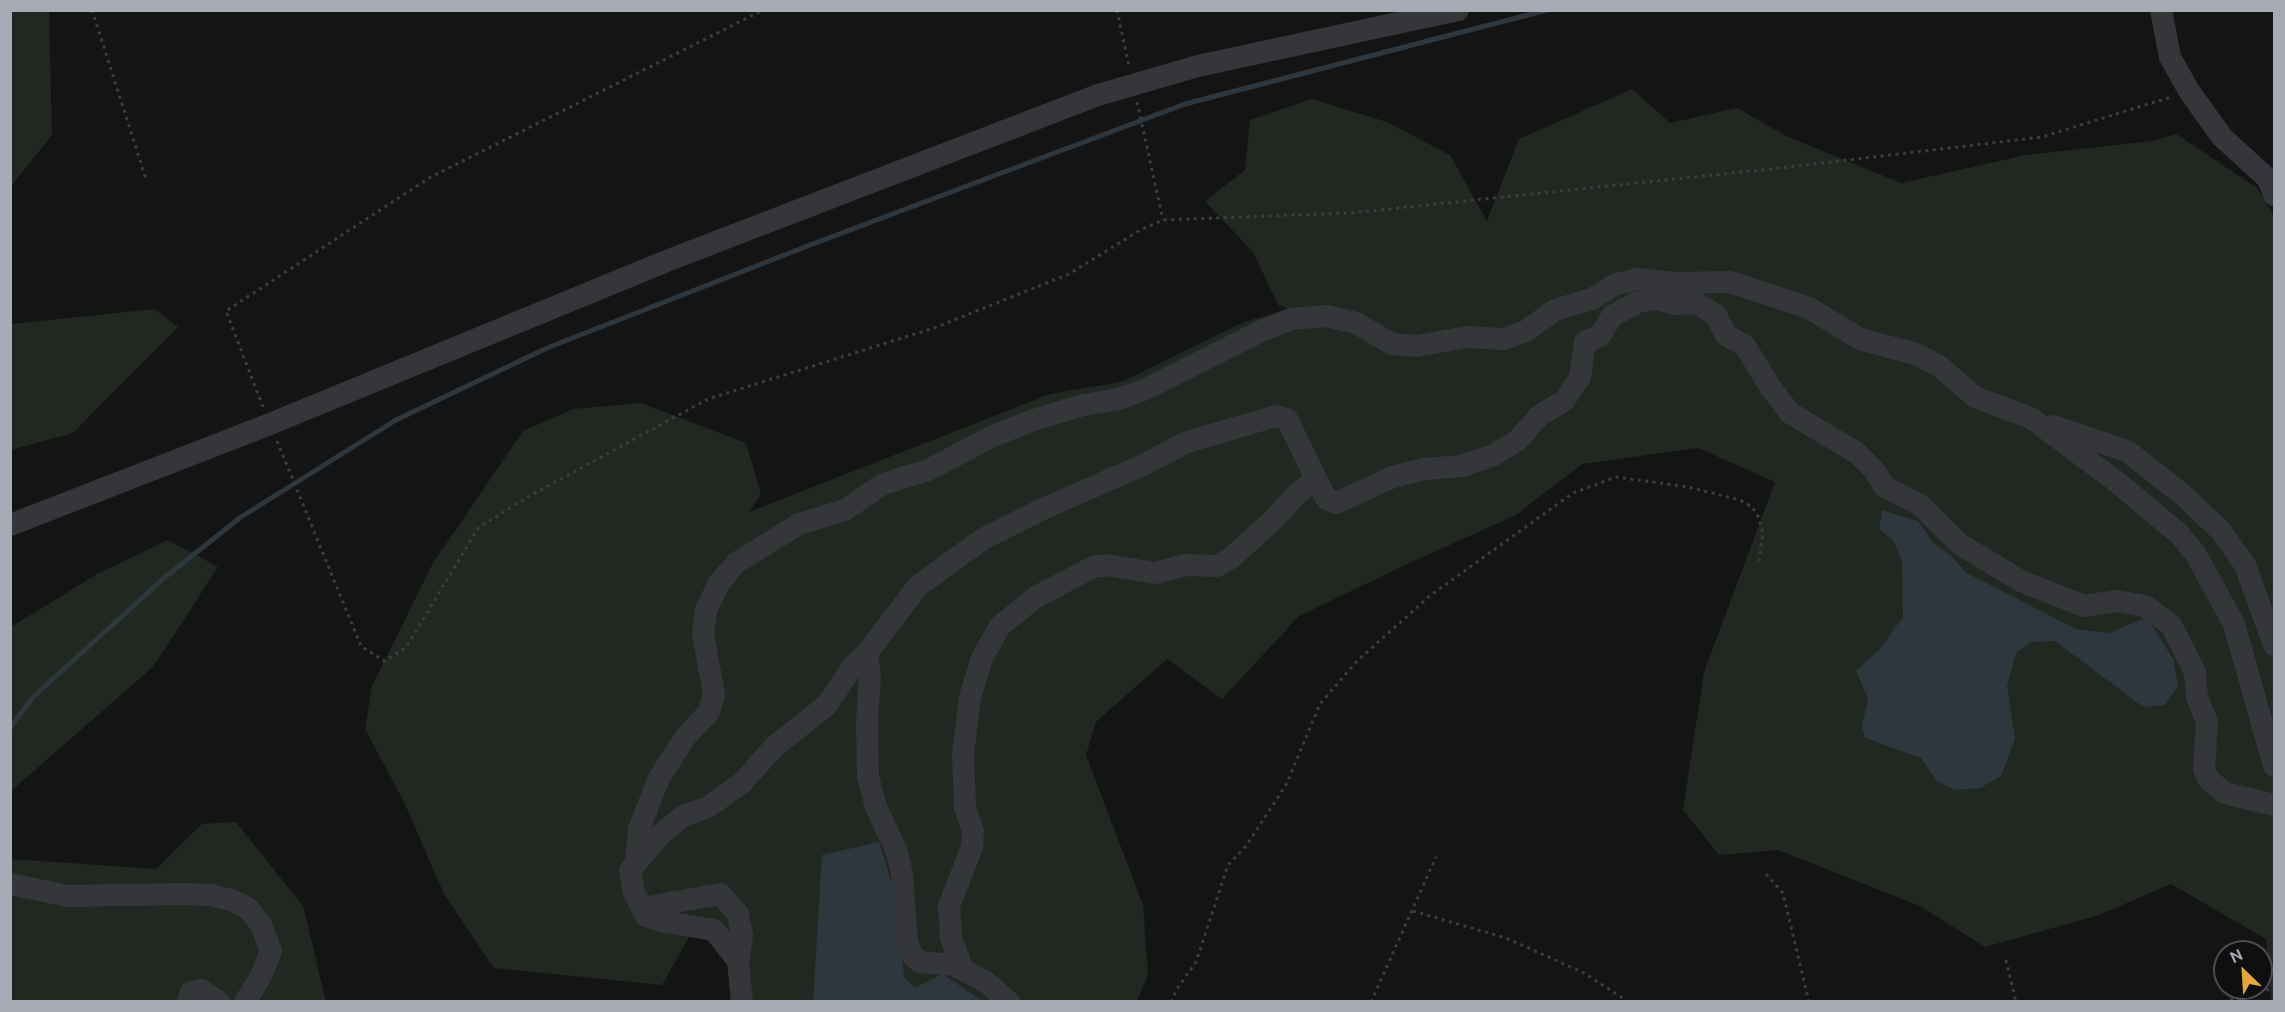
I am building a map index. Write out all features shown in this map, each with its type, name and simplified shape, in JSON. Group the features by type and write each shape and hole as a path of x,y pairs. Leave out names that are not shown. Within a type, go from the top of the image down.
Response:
{"street":[{"path":"10,525 270,423 669,260 1098,95 1198,66 1458,10"},
{"path":"2161,10 2170,57 2189,91 2222,137 2268,179 2274,195"},
{"path":"636,864 639,829 659,778 686,736 709,712 714,694 703,634 705,610 719,583 736,563 799,524 845,510 883,484 928,470 993,435 1083,405 1119,399 1146,389 1259,332 1291,319 1327,316 1356,323 1392,344 1417,345 1467,337 1504,339 1526,331 1556,310 1592,299 1614,285 1637,279 1675,283 1730,282 1809,308 1860,339 1916,354 1939,366 1975,397 2127,452 2183,495 2221,531 2245,565 2274,645"},
{"path":"1585,342 1600,336 1612,316 1638,302 1656,299 1677,304 1696,303 1716,315 1726,335 1745,346 1771,388 1790,413 1857,453 1874,470 1885,487 1920,505 1961,545 2021,580 2084,606 2117,601 2145,606 2171,625 2195,672 2197,697 2207,722 2204,769 2208,779 2225,793 2274,805"},
{"path":"738,961 714,930 665,922 646,916 634,893 630,870 661,834 683,816 708,807 742,783 775,746 826,705 918,586 983,539 1045,507 1143,465 1187,442 1276,416 1287,419 1326,499 1336,503 1394,477 1424,469 1462,466 1494,455 1518,440 1540,415 1564,400 1580,377 1585,342 1576,319 1577,303"},
{"path":"2031,418 2117,482 2179,534 2195,553 2234,624 2269,724 2274,766"},
{"path":"963,970 951,938 950,906 972,847 973,831 965,808 963,755 970,697 982,658 1000,627 1036,597 1093,567 1107,565 1154,573 1186,565 1217,566 1231,558 1272,521 1297,494 1316,479"},
{"path":"867,653 870,675 867,723 868,777 876,807 897,852 900,864 907,942 912,955 920,962 954,965 986,982 1009,1002"},
{"path":"10,884 68,896 185,894 211,895 234,901 249,909 261,925 271,951 261,976 245,1002"},
{"path":"642,908 720,894 738,914 742,934 738,961 742,1002"}],"path":[{"path":"92,10 146,179"},
{"path":"763,10 429,178 226,311 361,646 384,660 406,648 478,528 528,497 708,399 934,328 1069,274 1142,229 1163,220 1350,213 1780,168 2042,137 2189,91"},
{"path":"1117,10 1163,220"},
{"path":"1171,1002 1177,989 1196,962 1228,866 1246,846 1286,785 1320,704 1356,661 1431,595 1573,493 1617,477 1688,487 1740,500 1752,507 1759,518 1763,533 1759,561"},
{"path":"1371,1002 1436,857"},
{"path":"1766,874 1783,893 1809,1002"},
{"path":"1413,910 1506,938 1584,973 1624,999 1624,1002"},
{"path":"2006,960 2016,1002"},
{"path":"2223,1002 2274,988"}],"shaded area":[{"path":"11,10 49,11 52,135 11,186"},
{"path":"1632,89 1670,123 1737,108 1786,136 1901,183 2026,155 2152,141 2176,134 2257,188 2274,216 2274,1001 2271,1000 2273,1000 2273,940 2266,940 2171,884 2099,915 1985,947 1920,906 1778,850 1719,855 1683,810 1704,672 1775,482 1698,448 1582,464 1516,515 1299,616 1222,699 1167,659 1096,722 1086,755 1143,905 1148,975 1137,1001 731,1001 728,965 707,938 691,934 662,985 494,968 444,894 403,800 365,729 372,686 433,563 523,431 573,409 641,403 746,443 761,494 749,512 1050,394 1121,382 1244,322 1289,309 1278,305 1253,252 1205,201 1245,170 1250,120 1312,99 1387,122 1450,155 1487,221 1519,139"},
{"path":"155,309 178,327 73,433 11,450 11,324"},
{"path":"1882,510 1918,521 1934,544 1952,556 1965,572 2076,629 2109,633 2147,617 2173,659 2178,686 2165,705 2143,707 2055,641 2030,642 2016,653 2007,686 2015,739 2001,776 1980,788 1955,790 1937,781 1921,758 1865,738 1862,726 1868,699 1856,671 1880,649 1903,617 1902,560 1893,540 1879,529"},
{"path":"168,540 218,567 153,667 11,791 11,627 97,574"},
{"path":"236,822 303,906 326,1001 11,1002 11,859 156,869 202,824"},
{"path":"879,842 897,900 904,977 915,988 942,974 983,1001 813,1002 822,855"}],"waterway":[{"path":"10,728 33,697 164,578 241,517 396,420 547,348 810,245 1185,104 1547,10"}]}
